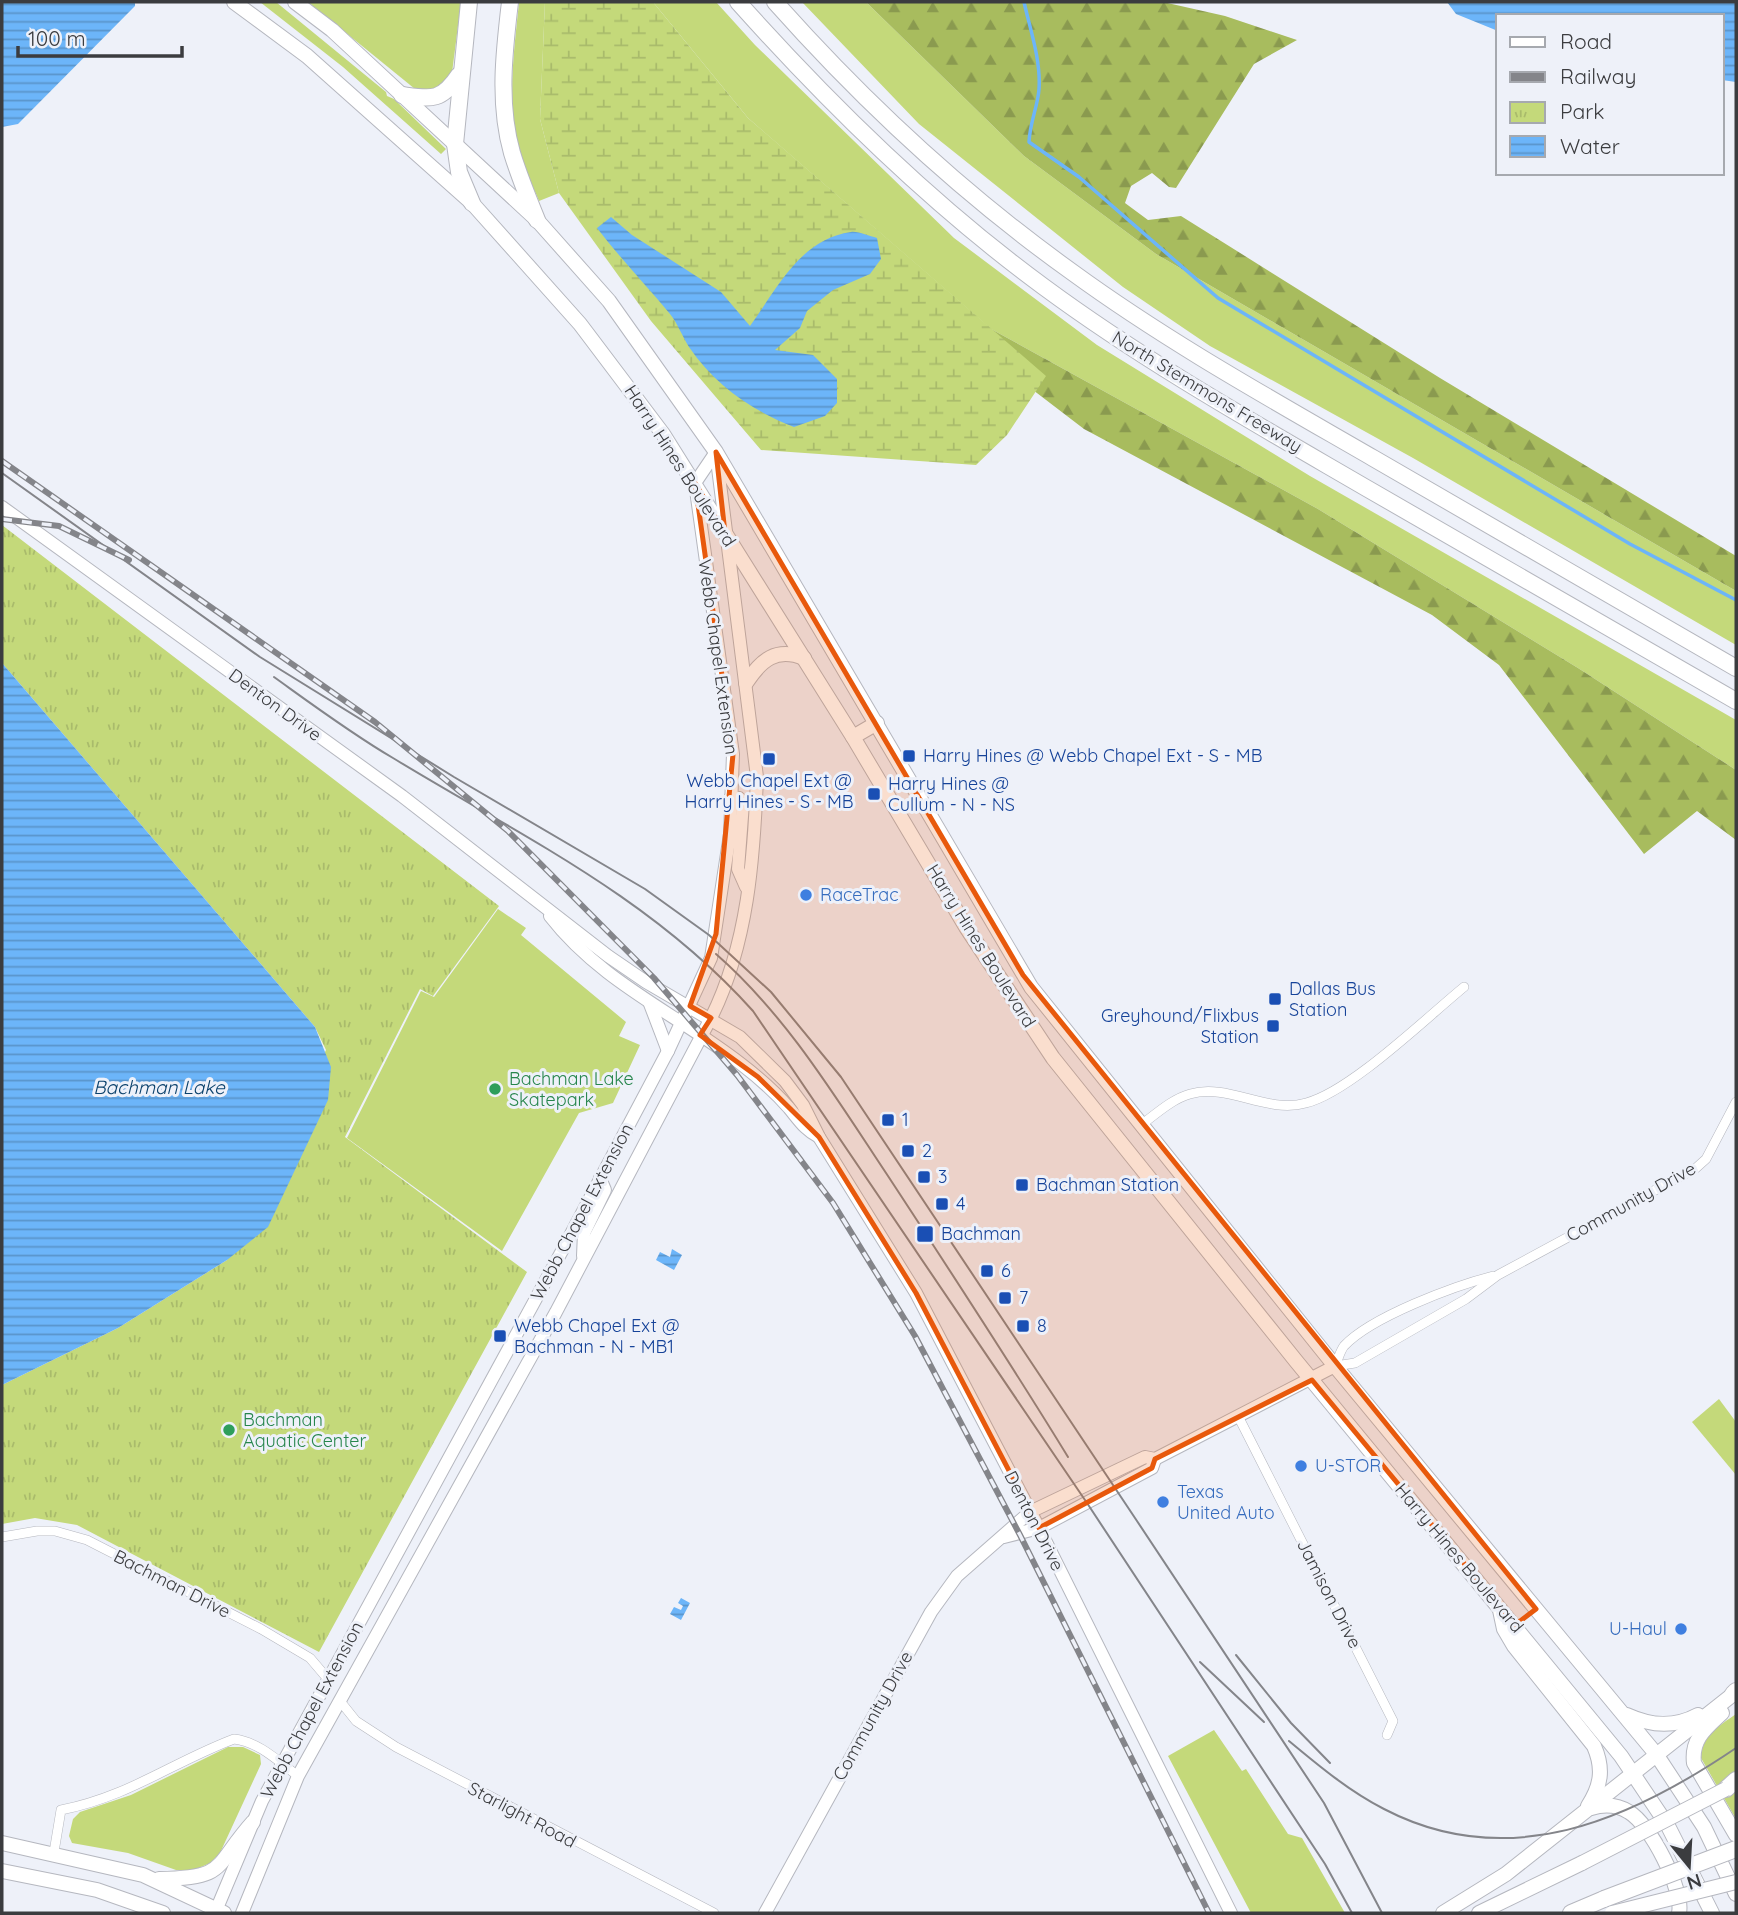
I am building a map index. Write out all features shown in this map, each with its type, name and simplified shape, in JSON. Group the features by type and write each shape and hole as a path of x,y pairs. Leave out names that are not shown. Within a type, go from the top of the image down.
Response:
{"highway":[{"path":"470,2 460,73 455,144 459,172 472,203"},
{"path":"510,2 503,59 507,123 512,152 537,220"},
{"name":"North Stemmons Freeway","path":"738,2 819,90 905,172 1003,256 1089,319 1188,384 1736,701"},
{"name":"North Stemmons Freeway","path":"775,2 846,77 932,159 1023,235 1118,305 1219,369 1736,668"},
{"path":"402,95 438,97 449,90 460,73"},
{"path":"1571,1913 1608,1906 1736,1849"}],"main road":[{"name":"Harry Hines Boulevard","path":"234,2 307,56 472,203 580,324 663,434 853,737 966,927 1053,1058 1312,1380 1499,1605 1632,1773 1668,1826 1712,1913"},
{"name":"Harry Hines Boulevard","path":"295,2 332,30 537,220 609,301 716,452 1031,987 1335,1366 1656,1754 1703,1827 1736,1894"},
{"path":"695,484 716,452"},
{"name":"Webb Chapel Extension","path":"242,1913 298,1776 556,1312 724,992 741,939 755,825 757,777 716,452"},
{"name":"Webb Chapel Extension","path":"218,1912 253,1822 282,1764 600,1178 704,977 716,934 730,834 733,754 695,484"},
{"name":"Denton Drive","path":"2,507 402,796 543,908 646,982 740,1037 785,1081 803,1105 916,1293 1039,1528 1231,1913"},
{"path":"746,682 767,657 782,653 804,658"},
{"path":"853,737 877,723"},
{"path":"731,797 738,798 743,803 738,869 747,888"},
{"name":"Denton Drive","path":"543,908 565,936 615,980 700,1035 758,1077 807,1131 820,1137"},
{"path":"966,927 988,915"},
{"path":"650,1004 668,1051"},
{"path":"1116,1137 1141,1125"},
{"path":"583,1260 584,1233 605,1190 600,1178"},
{"path":"534,1300 556,1312"},
{"name":"Community Drive","path":"765,1913 940,1598 975,1558 1004,1537 1030,1513 1145,1457 1154,1459 1335,1366"},
{"name":"Community Drive","path":"1004,1537 1039,1528 1152,1468 1154,1459"},
{"path":"433,1485 453,1497"},
{"path":"1499,1605 1504,1629 1514,1646 1594,1746 1600,1760 1600,1783 1585,1812"},
{"path":"1515,1625 1536,1609"},
{"path":"327,1678 340,1701"},
{"path":"1443,1913 1506,1874 1734,1695"},
{"path":"1623,1713 1641,1721 1671,1724 1685,1722 1734,1695"},
{"path":"1734,1695 1702,1732 1693,1752 1694,1763 1736,1835"},
{"path":"1479,1913 1733,1784"},
{"path":"1585,1812 1610,1805 1632,1813 1655,1844 1678,1890 1679,1913"},
{"path":"154,1880 198,1878 212,1872 225,1863 236,1842 253,1822"},
{"path":"2,1843 54,1852 154,1880 218,1912"},
{"path":"2,1871 97,1890 163,1913"},
{"path":"1608,1906 1736,1882"}],"street":[{"path":"1141,1125 1175,1100 1202,1091 1227,1094 1274,1106 1289,1106 1319,1099 1349,1081 1464,987"},
{"name":"Community Drive","path":"1498,1275 1459,1285 1368,1329 1342,1348 1335,1366 1355,1363 1466,1299 1498,1275 1696,1168 1706,1159 1736,1102"},
{"name":"Jamison Drive","path":"1238,1416 1393,1720 1387,1735"},
{"name":"Bachman Drive","path":"2,1537 55,1531 87,1540 261,1629 310,1658 327,1678"},
{"name":"Starlight Road","path":"340,1701 356,1721 396,1748 714,1913"},
{"path":"54,1852 61,1810 116,1795 233,1739 246,1740 298,1776"}],"highlighted area":[{"path":"716,452 1023,975 1536,1609 1515,1625 1312,1380 1155,1459 1152,1468 1039,1528 916,1293 819,1137 758,1077 700,1035 711,1018 690,1006 716,934 733,754 695,483 725,533"}],"green space":[{"path":"260,2 276,2 386,92 387,96 394,99 446,149 441,154 343,67"},
{"path":"308,2 461,2 452,73 437,90 415,89"},
{"path":"519,2 545,2 540,119 559,193 539,201 522,161 513,117 512,78"},
{"path":"545,2 653,2 748,118 1046,376 1007,435 976,465 761,450 651,321 559,193 540,119"},
{"path":"653,2 716,2 755,45 954,238 1097,345 1310,476 1736,720 1736,770 1578,668 1318,509 991,329 748,118"},
{"path":"802,2 866,2 1024,156 1156,254 1736,591 1736,645 1413,458 1210,346 1123,287 919,124"},
{"path":"866,2 1163,2 1225,16 1297,40 1254,64 1176,188 1169,187 1152,173 1131,186 1125,203 1148,220 1181,216 1440,378 1736,556 1736,591 1156,254 1024,156"},
{"path":"991,329 1318,509 1578,668 1736,770 1736,840 1697,811 1644,854 1499,665 1432,615 1084,429 973,344"},
{"path":"2,525 499,906 433,996 420,989 345,1137 527,1272 319,1652 77,1525 35,1518 2,1524 2,1385 118,1328 227,1260 326,1050 315,1027 2,663"},
{"name":"Bachman Lake Skatepark","path":"498,909 526,928 521,935 626,1022 619,1036 640,1045 613,1103 579,1113 502,1251 347,1138 421,991 434,997"},
{"path":"1719,1399 1736,1422 1736,1475 1692,1422"},
{"path":"1736,1714 1736,1819 1701,1758 1708,1737"},
{"path":"1214,1730 1242,1771 1246,1769 1288,1834 1302,1838 1345,1913 1251,1913 1168,1756"},
{"path":"228,1747 243,1747 260,1755 261,1764 220,1853 210,1863 194,1870 176,1870 128,1853 72,1843 69,1836 73,1819 80,1812 131,1795"}],"water":[{"path":"2,2 135,2 135,6 18,124 2,127"},
{"path":"1447,2 1736,2 1736,82 1724,80 1724,14 1496,14 1496,30 1456,14"},
{"path":"611,217 632,235 721,292 750,326 780,282 804,255 818,244 851,232 877,238 881,259 870,274 833,290 807,311 800,328 775,350 813,355 837,379 837,403 825,416 794,427 749,405 723,385 699,361 670,314 597,228"},
{"name":"Bachman Lake","path":"2,663 315,1027 331,1067 328,1100 268,1227 227,1260 118,1328 2,1385"},
{"path":"672,1249 682,1255 674,1270 656,1260 660,1252 670,1257"},
{"path":"681,1598 690,1603 681,1620 670,1614 674,1607 681,1610 683,1606 678,1603"}],"waterway":[{"path":"1024,2 1037,56 1039,78 1029,142 1079,177 1218,298 1630,544 1736,600"}],"tram line":[{"path":"2,473 260,657 454,777 645,889 709,935 771,992 841,1077 1137,1521 1324,1803 1382,1913"},
{"path":"274,677 378,749 536,842 628,901 672,934 753,1011 1087,1503 1325,1864 1352,1913"},
{"path":"716,954 766,1004 809,1059 888,1176 1068,1457"},
{"path":"1236,1655 1291,1723 1330,1763"},
{"path":"1200,1662 1264,1722"},
{"path":"1289,1741 1346,1786 1384,1809 1431,1828 1477,1837 1522,1837 1567,1830 1611,1816 1654,1797 1736,1748"}],"railway":[{"path":"2,461 375,722 508,831 654,978 737,1075 833,1203 915,1336 1020,1535 1209,1913"},
{"path":"2,519 59,526 129,560"}],"place":[{"name":"Harry Hines @ Webb Chapel Ext - S - MB","path":"909,756"},
{"name":"Webb Chapel Ext @ Harry Hines - S - MB","path":"769,759"},
{"name":"Harry Hines @ Cullum - N - NS","path":"874,794"},
{"name":"RaceTrac","path":"806,895"},
{"name":"Dallas Bus Station","path":"1275,999"},
{"name":"Greyhound/Flixbus Station","path":"1273,1026"},
{"name":"Bachman Lake Skatepark","path":"495,1089"},
{"name":"1","path":"888,1120"},
{"name":"2","path":"908,1151"},
{"name":"3","path":"924,1177"},
{"name":"Bachman Station","path":"1022,1185"},
{"name":"4","path":"942,1204"},
{"name":"Bachman","path":"925,1234"},
{"name":"6","path":"987,1271"},
{"name":"7","path":"1005,1298"},
{"name":"8","path":"1023,1326"},
{"name":"Webb Chapel Ext @ Bachman - N - MB1","path":"500,1336"},
{"name":"Bachman Aquatic Center","path":"229,1430"},
{"name":"U-STOR","path":"1301,1466"},
{"name":"Texas United Auto","path":"1163,1502"},
{"name":"U-Haul","path":"1681,1629"}]}
